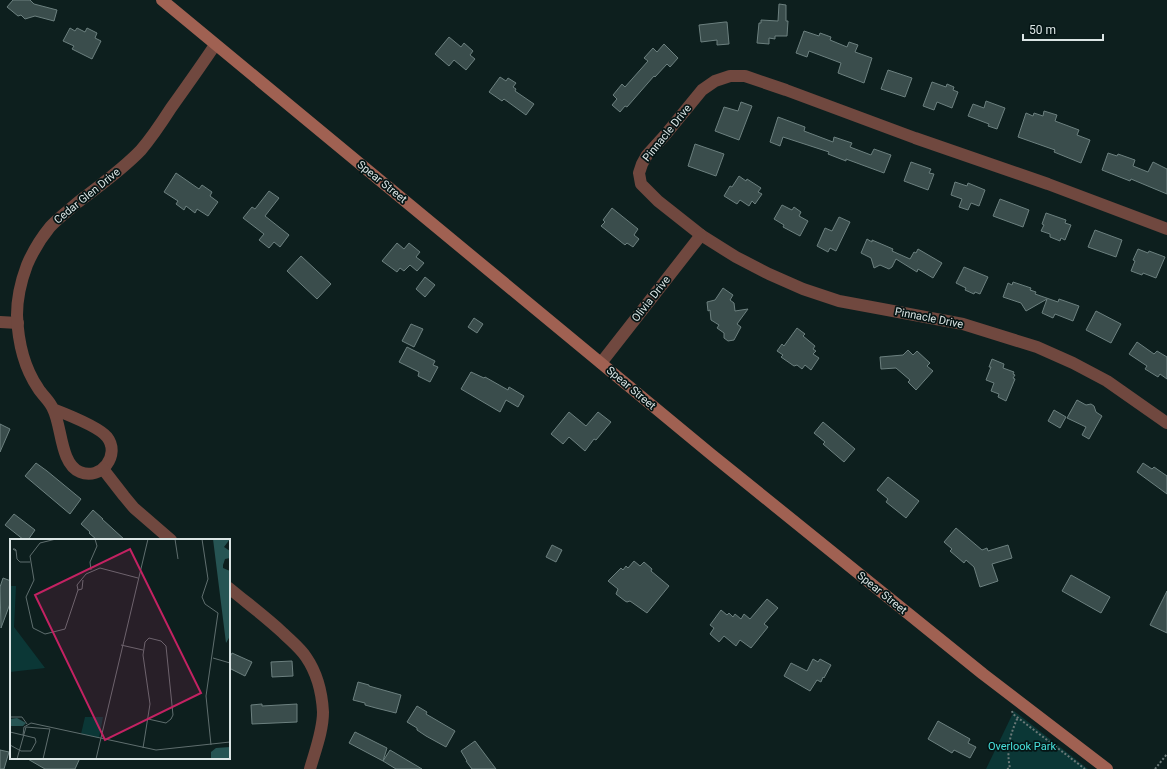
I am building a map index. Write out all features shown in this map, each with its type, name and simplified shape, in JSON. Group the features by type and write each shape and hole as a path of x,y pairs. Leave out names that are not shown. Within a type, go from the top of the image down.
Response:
{"main road":[{"name":"Spear Street","path":"162,0 849,567 988,678 1107,769"}],"street":[{"name":"Cedar Glen Drive","path":"53,408 68,459 73,467 85,474 95,473 107,466 111,457 112,447 108,438 100,431 53,408 42,395 26,368 21,350 18,323 18,299 23,278 30,260 43,237 61,216 121,169 141,149 154,133 215,45"},
{"name":"Pinnacle Drive","path":"1167,229 1052,186 745,76 730,76 715,81 702,90 674,125 647,155 639,174 641,184 658,201 701,235 736,257 769,274 805,290 839,300 963,324 1037,347 1073,363 1107,381 1167,423"},
{"name":"Olivia Drive","path":"601,363 701,235"},
{"path":"0,322 18,323"},
{"path":"103,469 134,508 170,539"},
{"path":"230,589 293,643 306,657 312,667 320,688 323,713 319,740 310,769"}],"path":[{"path":"1010,706 1013,714 1085,769"},
{"path":"1007,769 1010,768 1008,748 1010,736 1018,717"},
{"path":"1156,769 1167,754"}],"green space":[{"name":"Overlook Park","path":"1014,711 1088,769 986,769"}],"building":[{"path":"13,0 30,0 34,4 57,10 54,21 35,16 25,19 21,15 18,16 7,7"},
{"path":"779,4 786,5 786,21 788,21 787,36 775,36 775,39 769,38 769,44 757,43 759,23 761,23 761,20 778,21"},
{"path":"727,22 729,44 717,45 717,40 701,42 699,25"},
{"path":"70,28 75,31 77,28 85,32 87,28 97,33 95,38 101,41 92,59 72,49 74,46 63,41"},
{"path":"804,31 819,36 820,33 831,37 830,40 847,47 849,42 858,45 855,52 872,58 864,83 838,73 841,63 809,51 807,57 796,53"},
{"path":"449,37 461,47 464,43 473,51 470,55 475,59 466,70 454,60 449,66 435,54"},
{"path":"664,44 678,58 670,67 667,64 655,77 654,76 627,107 625,106 620,112 612,105 617,99 613,95 622,84 625,87 648,61 644,58 653,48 657,52"},
{"path":"888,70 912,78 905,97 881,89"},
{"path":"500,77 506,81 508,78 516,83 513,87 516,89 515,91 534,104 526,115 504,99 502,101 489,92"},
{"path":"932,82 946,87 947,84 954,87 953,90 958,92 952,108 937,102 934,110 923,106"},
{"path":"986,101 1005,108 997,129 988,126 989,124 968,116 973,104 984,108"},
{"path":"741,102 752,106 739,140 715,131 724,107 738,111"},
{"path":"1044,111 1057,115 1055,121 1079,130 1077,135 1090,140 1081,163 1054,152 1055,150 1018,137 1026,113 1033,116 1034,113 1043,116"},
{"path":"778,117 805,127 804,131 833,142 834,137 852,143 850,147 871,155 874,149 891,155 884,173 846,159 846,161 828,154 829,152 783,137 780,146 770,142"},
{"path":"695,144 724,154 716,176 688,166"},
{"path":"1108,153 1117,156 1118,154 1135,160 1133,166 1148,172 1153,162 1167,169 1167,194 1131,179 1130,181 1102,170"},
{"path":"911,162 931,169 929,173 934,174 928,190 904,181"},
{"path":"176,173 199,189 202,185 212,192 210,196 218,202 208,216 197,209 195,213 186,206 184,210 176,204 178,201 164,192"},
{"path":"739,176 761,188 758,192 762,194 755,204 752,201 749,206 740,200 737,204 724,196"},
{"path":"955,182 967,186 968,183 985,190 979,206 971,203 968,210 959,207 962,199 951,195"},
{"path":"269,191 279,198 265,216 289,235 280,247 274,242 269,248 259,240 264,234 243,218 252,207 255,209"},
{"path":"1000,199 1029,210 1023,227 993,216"},
{"path":"782,205 792,210 794,207 801,212 799,216 808,221 800,236 783,227 784,225 774,219"},
{"path":"612,208 638,229 634,235 639,239 633,247 627,243 625,245 601,226 605,222 603,220"},
{"path":"1046,213 1066,220 1065,223 1071,225 1065,240 1061,238 1060,241 1050,237 1050,234 1041,231 1044,225 1042,224"},
{"path":"839,217 850,222 836,251 830,248 828,252 817,246 825,228 832,231"},
{"path":"1095,230 1122,240 1116,257 1088,247"},
{"path":"867,239 893,249 892,251 910,259 914,252 916,253 918,249 942,263 933,278 918,269 917,272 896,259 892,267 889,269 880,265 874,268 871,258 861,253"},
{"path":"397,243 404,249 409,243 420,252 416,257 424,263 417,271 410,265 404,271 400,268 397,272 382,261"},
{"path":"1138,249 1148,253 1149,251 1165,257 1156,278 1143,273 1142,275 1131,271 1135,261 1133,260"},
{"path":"301,256 331,284 317,299 287,271"},
{"path":"964,267 988,277 980,294 975,292 974,294 965,290 966,288 956,283"},
{"path":"425,277 435,285 425,297 416,289"},
{"path":"1013,282 1031,288 1030,290 1036,292 1035,294 1058,302 1059,299 1079,306 1073,321 1055,314 1053,318 1042,313 1047,299 1026,311 1021,303 1003,297 1008,283 1012,285"},
{"path":"723,288 733,295 730,300 734,303 735,311 748,309 737,324 741,327 734,340 728,341 724,338 724,333 717,328 719,325 711,320 707,302 715,300"},
{"path":"1096,311 1121,324 1111,343 1086,330"},
{"path":"474,318 483,324 477,333 468,327"},
{"path":"411,324 423,329 414,347 402,341"},
{"path":"797,328 805,334 803,336 815,346 813,349 816,351 813,354 819,358 811,370 805,365 802,369 797,365 794,366 781,357 783,355 777,351 782,344 784,346"},
{"path":"1137,342 1154,354 1157,351 1167,357 1167,379 1160,374 1158,377 1145,369 1147,366 1129,354"},
{"path":"407,347 435,361 433,365 438,367 430,382 418,376 419,372 399,362"},
{"path":"908,350 913,355 917,351 930,363 927,366 933,371 916,390 908,382 910,380 896,368 881,369 880,357 903,355"},
{"path":"992,359 1004,364 1003,368 1014,372 1013,374 1015,375 1013,378 1015,379 1006,401 998,397 999,394 991,391 994,383 986,380 991,367 989,367"},
{"path":"471,372 484,378 485,377 508,390 509,387 524,396 518,407 506,400 500,412 461,389"},
{"path":"1077,400 1086,405 1091,404 1094,406 1096,412 1102,416 1089,439 1082,435 1086,427 1067,418"},
{"path":"1054,410 1066,417 1060,428 1048,421"},
{"path":"569,412 586,426 598,412 611,422 596,440 594,439 585,451 569,437 563,444 551,434"},
{"path":"823,422 855,449 844,462 823,444 825,442 814,433"},
{"path":"0,424 10,429 0,452"},
{"path":"36,463 81,499 70,514 25,476"},
{"path":"1143,463 1152,469 1154,467 1167,476 1167,494 1137,472"},
{"path":"888,477 919,501 906,518 886,502 888,499 877,490"},
{"path":"93,510 124,539 96,539 81,524"},
{"path":"14,514 35,530 29,539 23,539 5,525"},
{"path":"956,528 982,550 987,548 988,551 1008,545 1012,558 992,564 998,581 980,587 974,567 966,560 964,563 950,551 952,549 944,542"},
{"path":"552,545 562,550 556,562 546,557"},
{"path":"634,561 640,566 644,562 652,569 651,571 669,586 647,613 630,601 625,601 616,594 618,589 608,581 621,568 623,570 626,566 628,568"},
{"path":"1071,575 1110,597 1101,613 1062,591"},
{"path":"3,578 10,581 10,604 1,628 0,587"},
{"path":"1167,591 1167,633 1150,625"},
{"path":"767,599 778,608 764,624 768,627 751,648 740,640 736,646 724,636 719,642 710,634 714,628 710,625 721,610 727,615 729,613 733,617 735,614 741,619 744,614 750,619"},
{"path":"232,653 252,662 245,676 230,668 230,657"},
{"path":"813,659 818,662 820,659 831,665 821,682 817,680 810,691 784,676 791,663 807,671"},
{"path":"292,661 293,676 272,677 271,662"},
{"path":"358,682 401,695 396,713 365,705 365,703 353,700"},
{"path":"262,704 262,706 297,704 297,722 252,724 251,705"},
{"path":"417,706 427,712 426,714 455,731 446,747 426,736 407,722"},
{"path":"938,721 970,739 968,743 976,747 970,758 954,750 952,753 928,739"},
{"path":"355,732 387,748 383,761 349,743"},
{"path":"475,741 496,769 472,769 466,761 461,751"},
{"path":"0,750 9,752 4,769 0,769"},
{"path":"390,750 422,769 396,769 383,761"},
{"path":"28,759 80,759 75,769 45,769"}]}
